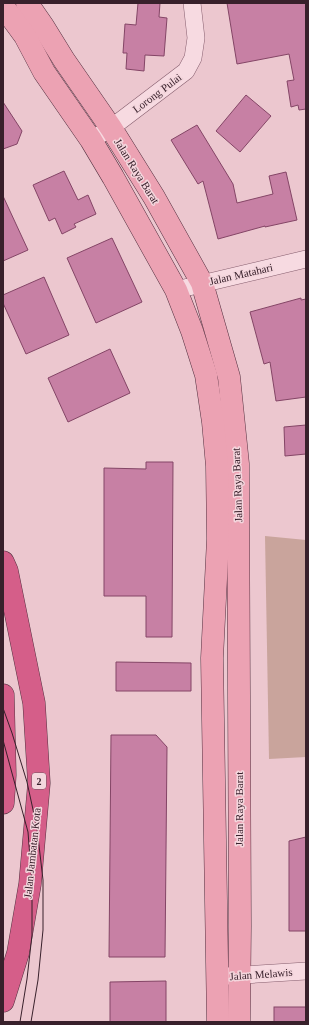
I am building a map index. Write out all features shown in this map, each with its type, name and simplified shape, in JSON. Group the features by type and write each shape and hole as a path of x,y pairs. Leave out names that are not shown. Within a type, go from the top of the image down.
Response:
{"highway":[{"name":"Jalan Jambatan Kota","path":"3,562 7,571 34,703 39,783 30,884 18,953 3,1001"},
{"path":"3,695 5,775 3,803"}],"main road":[{"name":"Jalan Raya Barat","path":"27,3 111,128 154,197 202,283 229,377 238,464 239,1022"},
{"name":"Jalan Raya Barat","path":"3,6 25,36 44,72 91,140 176,290 192,331 206,375 214,422 217,466 218,539 212,658 218,1022"}],"street":[{"name":"Lorong Pulai","path":"91,140 111,128 186,71 193,58 196,38 192,3"},
{"name":"Jalan Matahari","path":"176,290 306,259"},
{"name":"Jalan Melawis","path":"217,976 240,976 306,971"}],"shaded area":[{"path":"265,536 306,540 306,757 269,759"}],"building":[{"path":"138,3 160,3 159,17 167,18 164,56 145,55 144,71 126,69 127,53 123,53 125,24 136,25"},
{"path":"227,3 306,3 306,109 299,110 298,105 291,107 287,81 294,80 289,54 237,64"},
{"path":"246,95 271,116 240,152 216,131"},
{"path":"3,102 22,131 17,144 3,149"},
{"path":"197,125 233,184 237,203 273,194 269,176 286,172 297,220 265,226 218,239 203,181 198,184 171,140"},
{"path":"64,171 78,200 88,195 96,214 74,224 76,227 62,234 55,218 49,221 33,185"},
{"path":"3,196 28,250 3,261"},
{"path":"112,238 142,302 96,323 67,258"},
{"path":"44,277 69,335 26,354 3,303 3,295"},
{"path":"301,298 301,300 306,299 306,397 276,401 270,362 264,364 250,312"},
{"path":"110,349 130,393 68,422 48,378"},
{"path":"306,425 306,454 285,456 284,427"},
{"path":"146,462 173,462 172,637 146,637 146,596 104,596 104,468 146,469"},
{"path":"116,662 191,663 191,691 116,691"},
{"path":"111,735 156,735 167,747 165,957 109,957"},
{"path":"306,837 306,931 289,931 289,841"},
{"path":"166,981 166,1022 110,1022 110,982"},
{"path":"274,1007 306,1007 306,1022 274,1022"}],"tram line":[{"path":"3,708 27,782 37,828 43,880 43,930 38,980 31,1022"},
{"path":"3,740 28,832 32,883 32,935 20,1022"}]}
